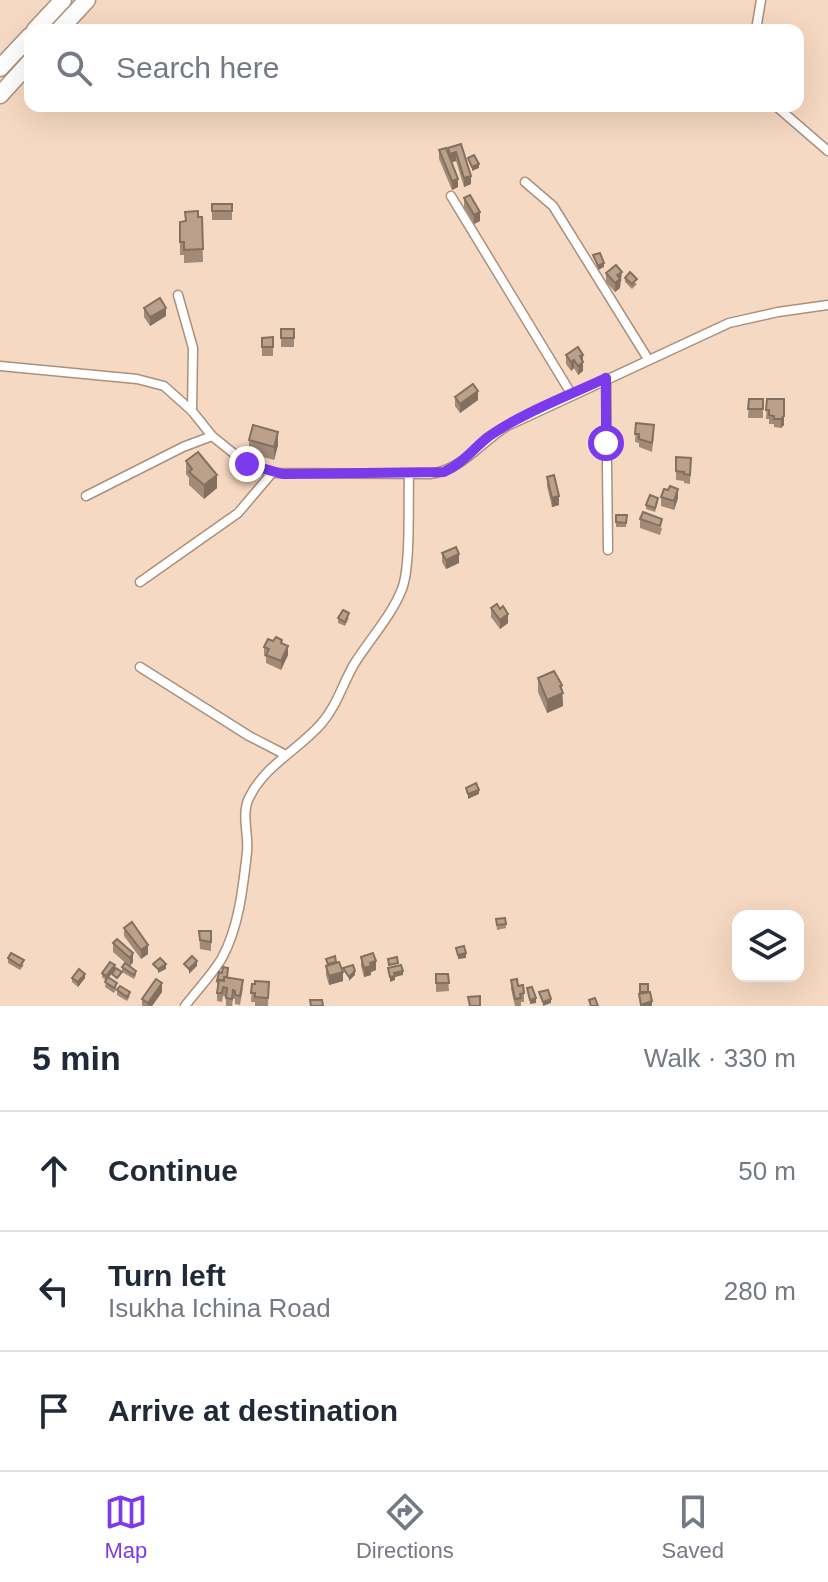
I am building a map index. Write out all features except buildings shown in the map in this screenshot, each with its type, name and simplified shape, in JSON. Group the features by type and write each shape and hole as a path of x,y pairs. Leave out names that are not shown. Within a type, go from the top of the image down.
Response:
{"highway":[{"path":"41,24 63,0"},
{"path":"65,24 87,0"},
{"path":"0,68 24,42"},
{"path":"0,95 24,69"}],"street":[{"path":"757,24 761,0"},
{"path":"782,112 828,151"},
{"path":"525,182 553,206 648,359"},
{"path":"451,196 572,395"},
{"path":"178,295 193,348 192,411"},
{"path":"0,366 152,381 174,393 212,436 247,464 272,473 444,472 457,466 488,437 606,378 729,323 828,305"},
{"path":"606,378 608,550"},
{"path":"86,496 183,447 212,436"},
{"path":"140,582 238,513 272,473"},
{"path":"185,1006 221,960 231,939 244,884 247,803 265,774 328,714 352,668 402,590 409,474"},
{"path":"140,667 249,736 284,754"}],"route":[{"path":"247,464 283,474 444,472 457,466 488,437 606,378 606,443"}]}
